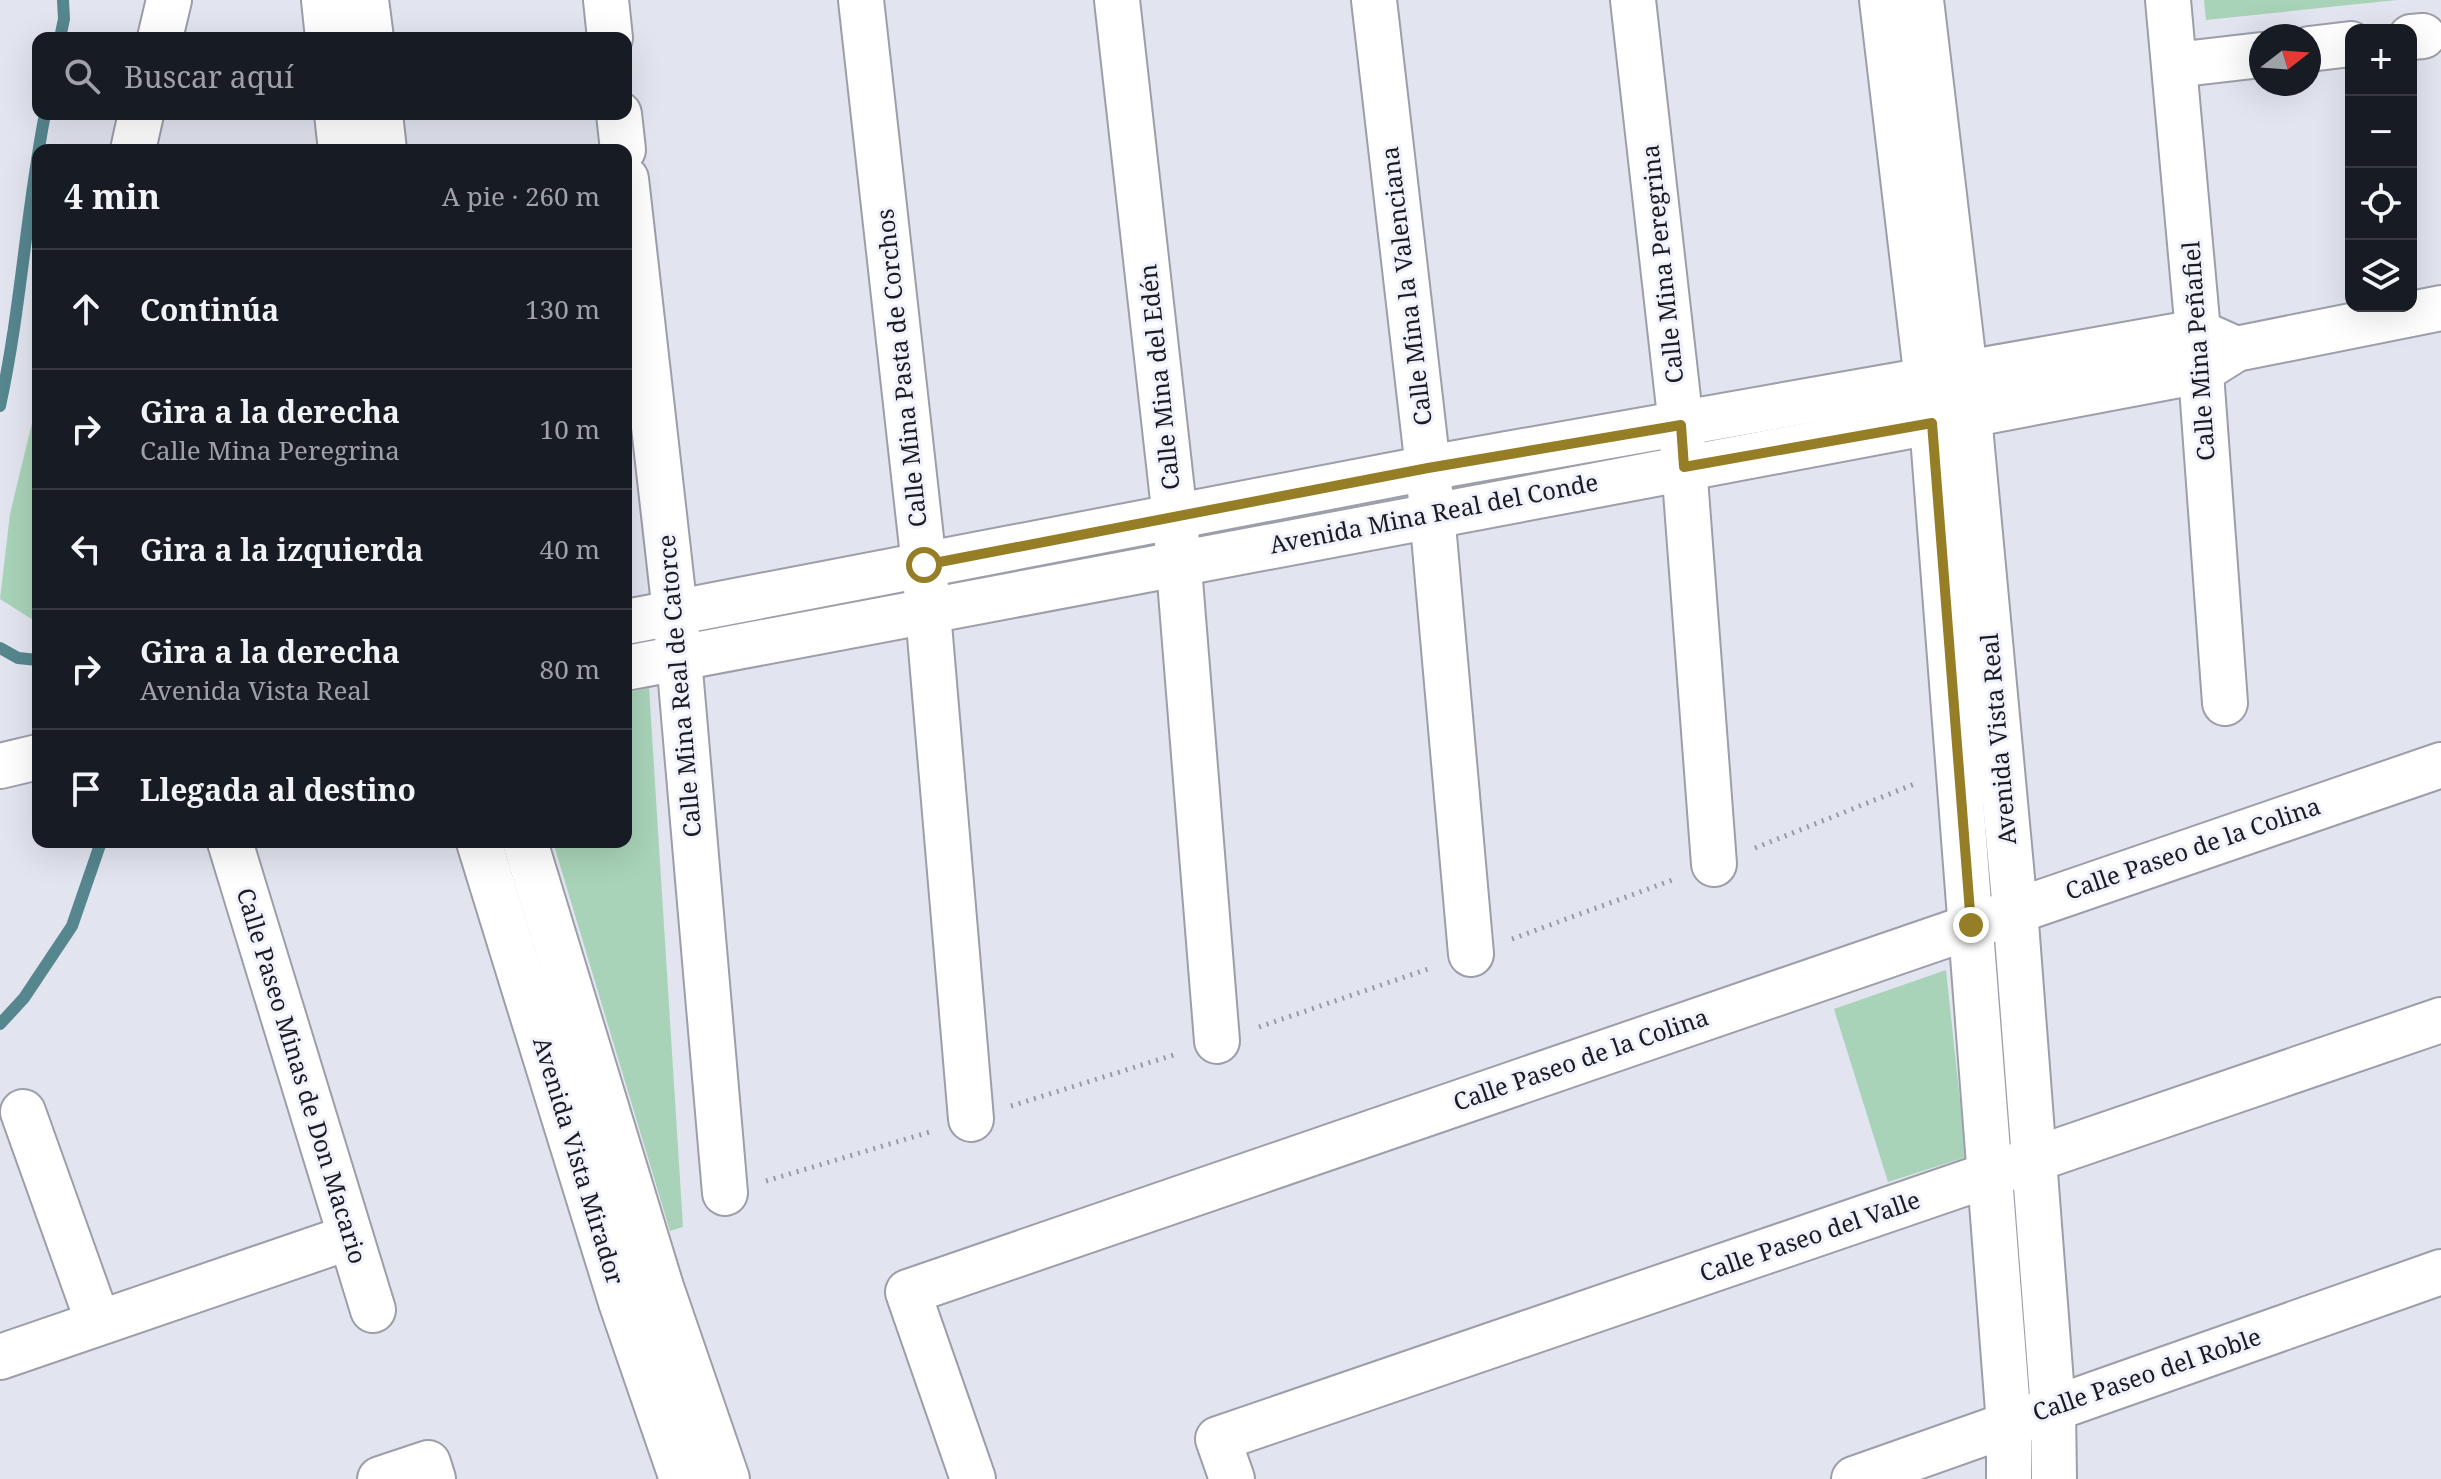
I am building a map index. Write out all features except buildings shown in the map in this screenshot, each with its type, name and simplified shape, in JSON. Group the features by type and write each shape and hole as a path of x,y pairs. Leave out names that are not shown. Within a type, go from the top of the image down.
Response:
{"street":[{"path":"161,32 169,0"},
{"path":"324,0 327,32"},
{"path":"366,0 370,32"},
{"path":"606,0 609,32"},
{"name":"Calle Mina Pasta de Corchos","path":"861,0 924,565 971,1119"},
{"name":"Calle Mina del Edén","path":"1117,0 1175,518 1217,1041"},
{"name":"Calle Mina la Valenciana","path":"1374,0 1428,468 1471,954"},
{"name":"Calle Mina Peregrina","path":"1633,0 1683,446 1714,864"},
{"name":"Avenida Vista Real","path":"1882,0 1947,376"},
{"name":"Avenida Vista Real","path":"1921,0 1950,420 1959,766 2009,1424 2009,1479"},
{"name":"Calle Mina Peñafiel","path":"2168,0 2212,351 2225,703"},
{"path":"2321,48 2345,45"},
{"path":"2175,65 2249,56"},
{"path":"134,144 140,120"},
{"path":"338,120 340,144"},
{"path":"381,120 383,144"},
{"path":"620,120 622,144"},
{"name":"Calle Mina Real de Catorce","path":"632,232 675,612 725,1193"},
{"name":"Avenida Mina Real del Conde","path":"632,621 1428,468 1950,420 2212,351 2441,308"},
{"name":"Avenida Mina Real del Conde","path":"632,667 1432,514 1947,376 2212,351"},
{"name":"Avenida Vista Real","path":"1950,420 2015,910 2053,1409 2054,1479"},
{"path":"0,766 32,758"},
{"name":"Calle Paseo de la Colina","path":"973,1479 908,1292 2441,765"},
{"name":"Calle Paseo Minas de Don Macario","path":"232,848 373,1310"},
{"name":"Avenida Vista Mirador","path":"481,848 641,1294 727,1479"},
{"name":"Avenida Vista Mirador","path":"527,848 641,1294 682,1479"},
{"name":"Calle Paseo del Valle","path":"1232,1479 1218,1439 2441,1020"},
{"path":"23,1112 98,1322"},
{"path":"0,1357 350,1237"},
{"name":"Calle Paseo del Roble","path":"1854,1479 2441,1272"},
{"path":"380,1479 428,1463 433,1479"}],"path":[{"path":"725,1193 1217,1041 1471,954 1714,864 1959,766"}],"green space":[{"path":"2204,0 2397,0 2206,20"},
{"path":"32,423 32,619 0,599 10,514"},
{"path":"649,688 683,1227 670,1231 555,848 632,848 632,692"},
{"path":"1946,970 1966,1157 1888,1182 1834,1009"}],"waterway":[{"path":"61,32 63,0"},
{"path":"40,144 44,120"},
{"path":"0,406 32,194"},
{"path":"0,648 18,658 32,659"},
{"path":"0,1024 24,998 72,926 99,848"}],"route":[{"path":"924,565 1428,468 1681,425 1684,467 1932,423 1971,925"}]}
